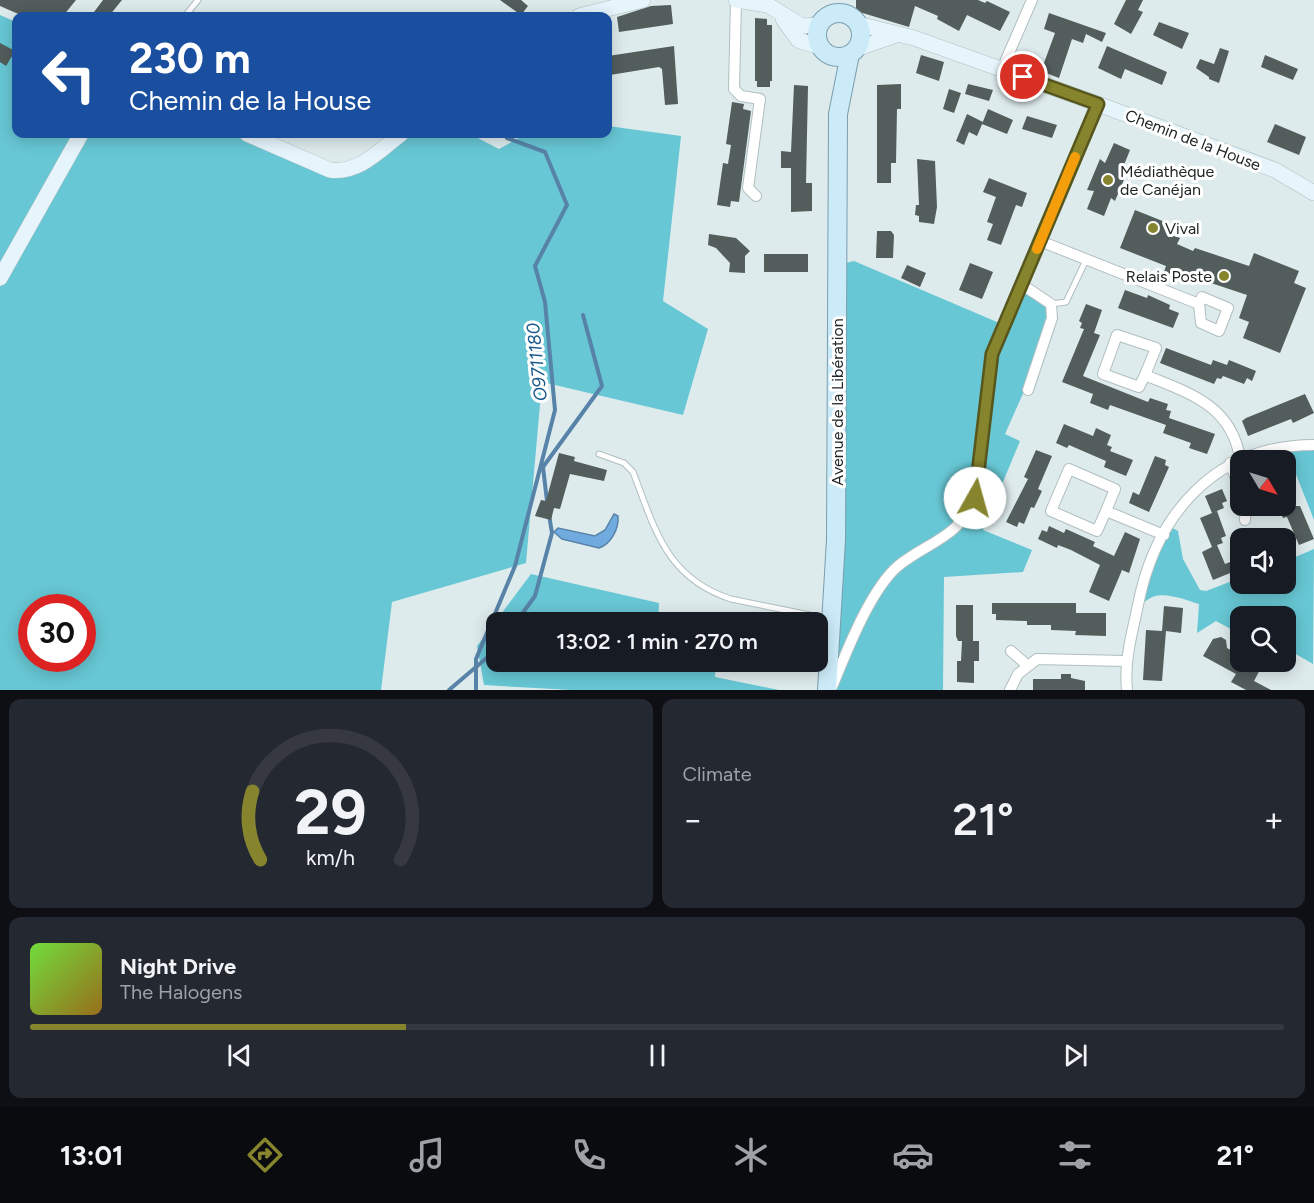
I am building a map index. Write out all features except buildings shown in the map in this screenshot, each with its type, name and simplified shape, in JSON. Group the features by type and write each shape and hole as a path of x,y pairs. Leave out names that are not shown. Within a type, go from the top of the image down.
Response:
{"main road":[{"path":"827,14 851,14 861,34 839,52 817,39 827,14"},
{"name":"Avenue de la Libération","path":"829,690 837,531 839,52"}],"street":[{"path":"595,12 643,0"},
{"path":"756,196 748,188 760,99 741,96 734,89 736,0 760,2 802,26 827,14"},
{"path":"1002,69 1032,0"},
{"path":"778,11 798,40 839,52 899,34"},
{"name":"Chemin de la House","path":"851,14 899,34 1002,69 1275,170 1314,193"},
{"path":"829,690 851,640 876,596 897,567 948,534 966,518 975,498 992,354 1098,104"},
{"path":"0,278 79,138"},
{"path":"256,138 330,170 338,171 360,165 396,138"},
{"path":"1040,242 1199,304"},
{"path":"1021,284 1051,304 1052,318 1028,390"},
{"path":"1117,334 1156,348 1145,375 1138,387 1103,374 1117,334"},
{"path":"1145,375 1195,397 1220,413 1233,435 1234,450"},
{"path":"1293,450 1314,446"},
{"path":"1127,690 1125,661 1138,601 1153,554 1177,513 1200,485 1230,464"},
{"path":"1069,469 1115,489 1106,511 1097,531 1051,511 1069,469"},
{"path":"1106,511 1164,535"},
{"path":"1245,516 1245,520"},
{"path":"1011,651 1028,665"},
{"path":"1010,690 1018,674 1037,659 1125,661"}],"lane":[{"path":"188,12 198,0"},
{"path":"1051,304 1066,302 1087,260"},
{"path":"599,454 624,463 633,472 663,549 689,576 717,595 809,617 832,619"}],"shaded area":[{"path":"0,15 12,20 12,138 257,138 338,171 394,138 478,138 499,149 519,138 612,138 612,127 681,136 663,301 708,329 683,415 542,382 526,563 392,602 381,690 0,690"},
{"path":"854,261 1004,325 1021,284 1051,304 1025,389 1005,434 1020,441 983,530 1032,550 1023,572 944,577 943,690 827,690 838,265"},
{"path":"1314,445 1314,520 1296,474 1296,450 1286,449"},
{"path":"614,514 618,516 616,531 611,540 599,548 562,539 554,532 558,528 595,536 605,530"},
{"path":"1169,526 1178,531 1183,559 1200,590 1206,591 1230,582 1230,594 1296,594 1296,557 1314,549 1313,664 1296,654 1296,606 1230,606 1230,629 1216,621 1197,633 1199,604 1177,597 1160,595 1138,605"},
{"path":"531,574 659,603 659,612 502,612"},
{"path":"486,634 486,672 715,672 715,677 779,690 571,690 484,685 477,646"}],"waterway":[{"name":"O9711180","path":"476,690 476,659 515,566 555,410 545,302 535,266 567,205 545,152 507,138"},
{"path":"547,501 543,467 602,386 583,315"},
{"path":"523,612 535,596 552,533 549,515"},
{"name":"O9711180","path":"449,690 486,659"}],"slow traffic":[{"path":"1037,249 1075,157"}],"place":[{"name":"Médiathèque de Canéjan","path":"1108,180"},
{"name":"Vival","path":"1153,228"},
{"name":"Relais Poste","path":"1224,276"}],"route":[{"path":"975,498 992,354 1098,104 1023,77"}]}
